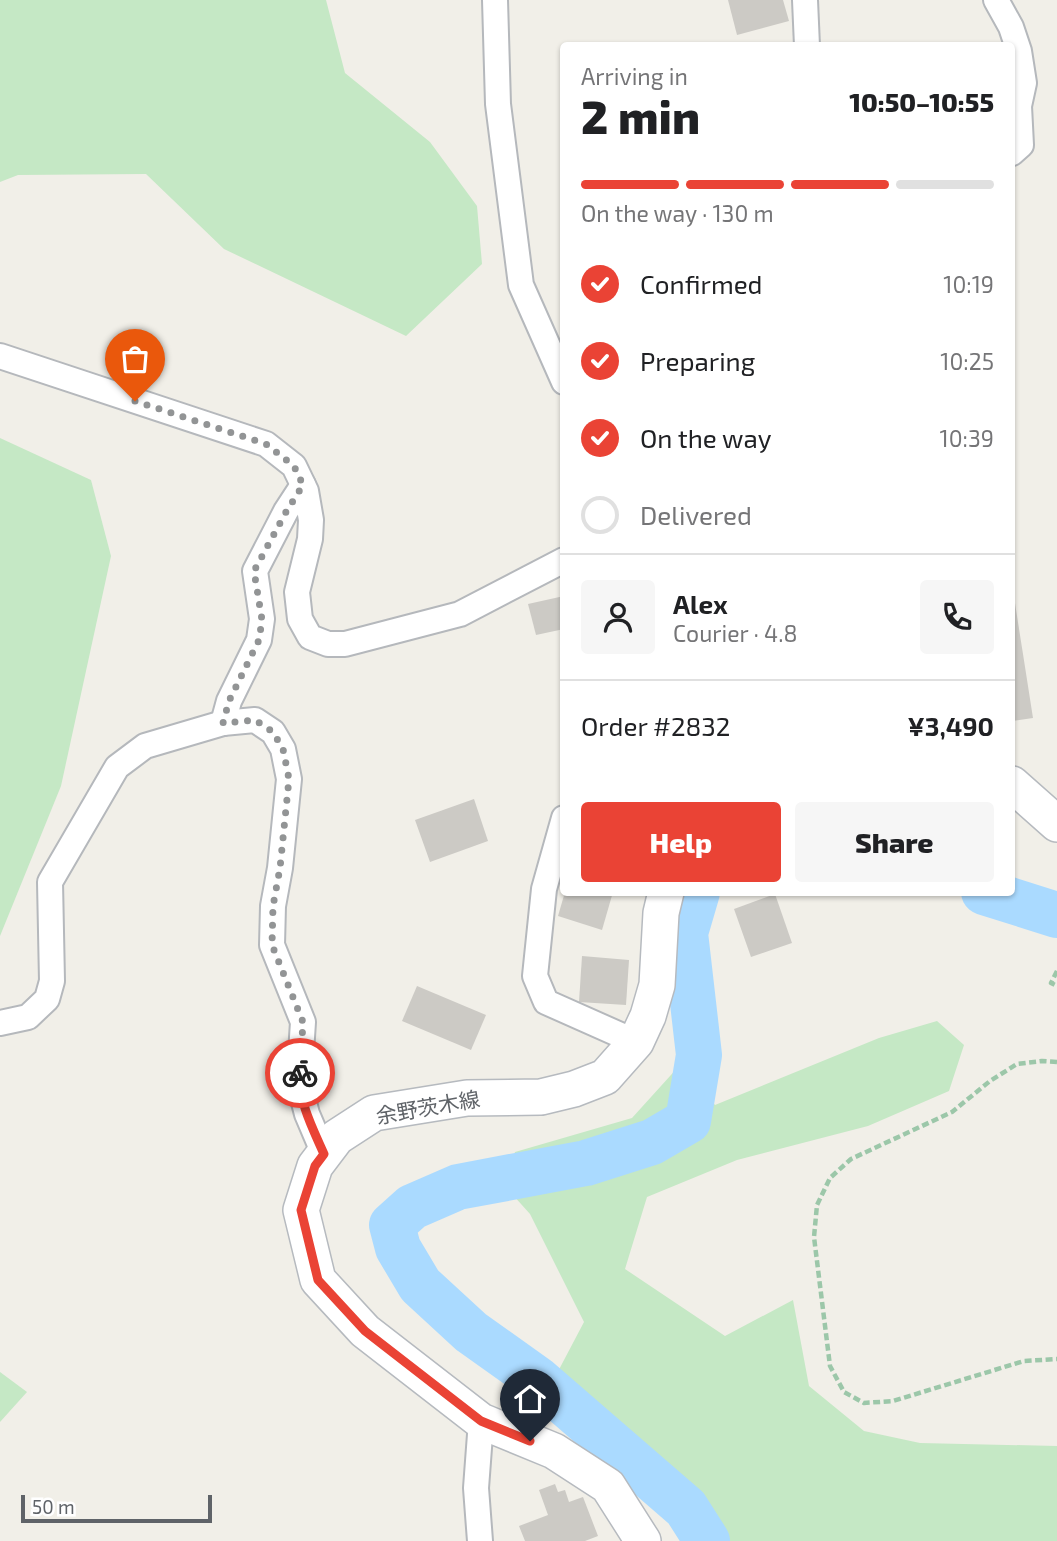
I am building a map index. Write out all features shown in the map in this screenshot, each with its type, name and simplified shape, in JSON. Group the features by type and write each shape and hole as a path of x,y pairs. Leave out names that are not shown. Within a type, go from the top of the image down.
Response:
{"main road":[{"path":"1015,787 1057,824"},
{"name":"余野茨木線","path":"643,1541 608,1486 554,1451 481,1421 365,1331 318,1280 301,1210 315,1166 324,1154 337,1138 374,1113 467,1098 541,1097 575,1089 606,1077 636,1042 648,1016 657,985 665,896"}],"street":[{"path":"495,0 498,104 521,285 560,373"},
{"path":"805,0 807,42"},
{"path":"996,0 1011,27 1019,51 1024,83 1018,106 1021,145 1015,150"},
{"path":"0,356 266,444 294,466 303,485 311,520 310,539 297,592 300,619 310,637 327,644 345,644 460,614 560,562"},
{"path":"223,723 229,701 259,640 262,620 254,571 303,485"},
{"path":"0,1023 28,1017 47,999 52,981 50,882 117,767 145,746 223,723 255,720 273,732 283,749 289,779 280,868 273,906 272,945 303,1022 299,1083 307,1114 324,1154"},
{"path":"560,832 544,889 535,976 546,1002 636,1042"},
{"path":"480,1541 476,1488 481,1421"}],"path":[{"path":"1057,971 1051,983 1057,986"},
{"path":"1057,1062 1017,1064 990,1081 952,1112 851,1159 830,1178 817,1205 814,1237 830,1366 844,1392 864,1403 893,1401 1024,1361 1057,1359"}],"green space":[{"path":"0,0 326,0 345,73 430,142 477,206 482,264 406,336 224,249 146,174 18,175 0,182"},
{"path":"0,438 91,480 111,556 61,786 0,936"},
{"path":"937,1021 964,1045 949,1091 868,1126 737,1160 647,1197 625,1269 725,1336 793,1300 809,1386 864,1431 920,1443 1057,1446 1057,1541 703,1541 651,1478 544,1398 584,1322 530,1214 504,1185 515,1152 632,1118 680,1065 715,1105 879,1038"},
{"path":"0,1372 27,1392 0,1422"}],"building":[{"path":"728,0 783,0 789,21 737,35"},
{"path":"560,597 560,630 536,635 528,604"},
{"path":"1015,603 1033,718 1015,721"},
{"path":"474,799 488,841 430,862 415,820"},
{"path":"564,896 612,896 602,930 558,916"},
{"path":"776,896 792,943 751,957 734,909"},
{"path":"582,956 629,960 626,1005 579,1002"},
{"path":"417,986 486,1015 471,1050 402,1021"},
{"path":"555,1484 558,1492 565,1490 569,1502 583,1497 598,1536 585,1541 525,1541 519,1526 548,1515 539,1490"}],"waterway":[{"path":"696,896 685,933 699,1055 688,1121 652,1142 586,1163 458,1187 412,1207 392,1225 398,1248 420,1285 471,1332 537,1379 686,1508 707,1541"},
{"path":"997,896 1057,915"}],"way so far":[{"path":"135,401 266,444 294,466 303,485 254,571 262,620 259,640 229,701 223,723 255,720 273,732 283,749 289,779 280,868 273,906 272,945 303,1022 300,1073"}],"route":[{"path":"300,1073 299,1083 307,1114 324,1154 315,1166 301,1210 318,1280 365,1331 481,1421 530,1441"}]}
